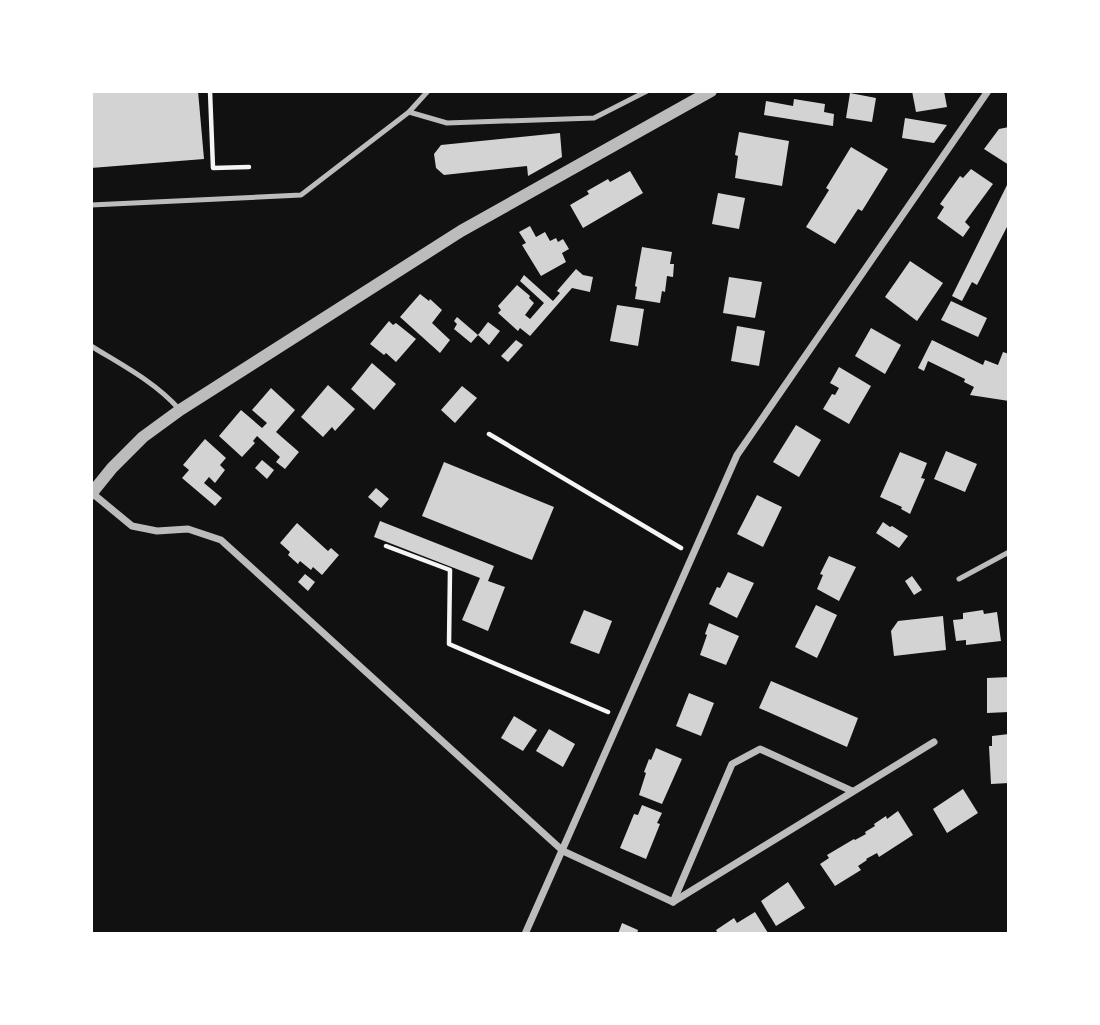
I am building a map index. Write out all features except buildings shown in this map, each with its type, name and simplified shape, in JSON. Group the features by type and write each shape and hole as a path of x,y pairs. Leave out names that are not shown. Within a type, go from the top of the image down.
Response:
{"street":[{"path":"673,902 563,851 220,540 188,530 157,531 132,526 91,494 112,468 143,438 180,410 461,231 711,91"},
{"path":"525,934 737,455 988,91"},
{"path":"673,902 934,742"},
{"path":"673,902 733,764 760,749 852,791"}],"lane":[{"path":"91,205 301,195 409,113 428,91"},
{"path":"409,113 447,122 594,118 647,91"},
{"path":"91,346 138,374 180,410"},
{"path":"959,579 1009,552"}],"path":[{"path":"210,91 213,169 249,167"},
{"path":"489,434 692,554"},
{"path":"386,546 450,570 449,643 621,718"}]}
